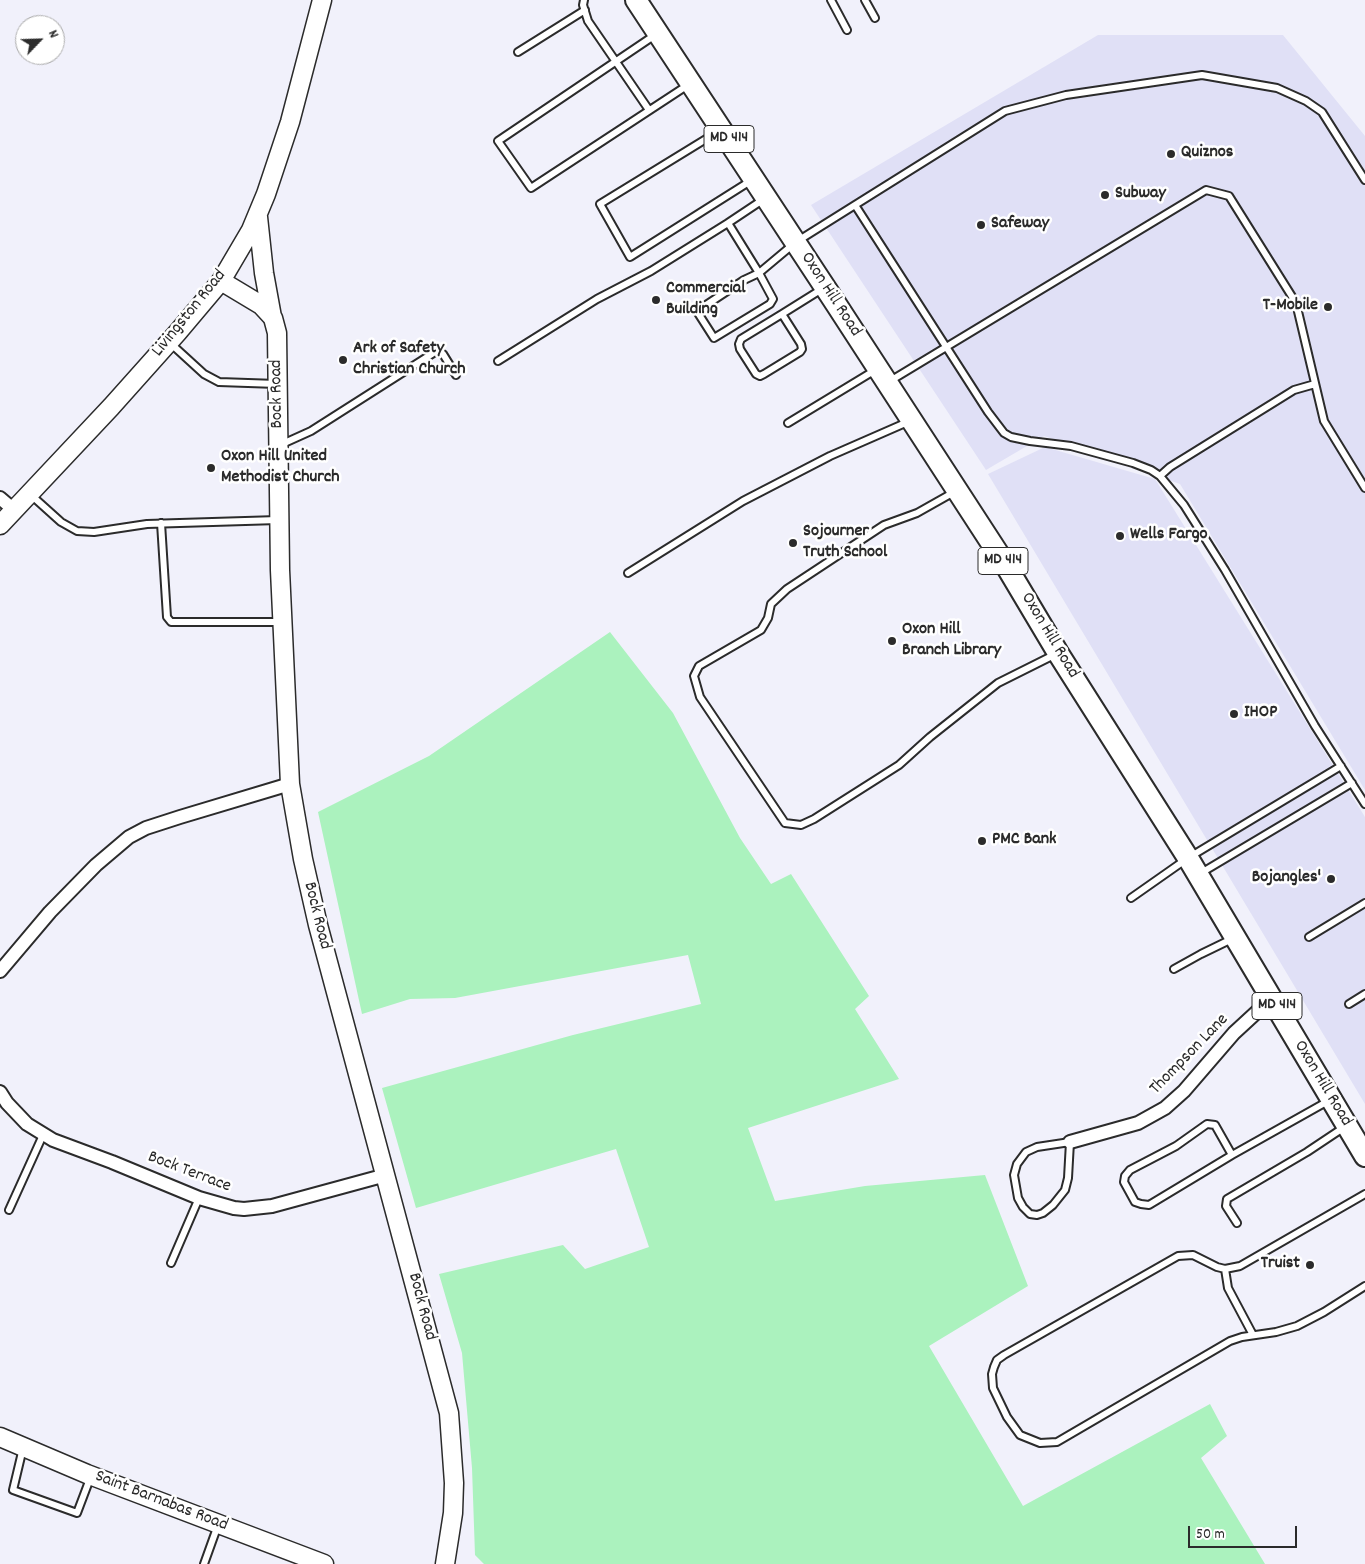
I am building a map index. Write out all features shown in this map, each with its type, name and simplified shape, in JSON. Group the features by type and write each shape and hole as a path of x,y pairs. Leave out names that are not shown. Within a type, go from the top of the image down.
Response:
{"main road":[{"name":"Livingston Road","path":"0,526 169,342 221,281 251,230 266,194 290,122 322,0"},
{"name":"Oxon Hill Road","path":"636,0 826,287 1005,564 1058,653 1193,866 1365,1156"},
{"name":"Bock Road","path":"258,215 264,273 272,318 277,333 279,520 290,784 303,859 318,925 450,1421 454,1482 453,1513 445,1564"},
{"path":"221,281 261,304 272,318"},
{"name":"Saint Barnabas Road","path":"0,1437 91,1475 324,1564"}],"street":[{"path":"0,498 14,510"},
{"path":"0,971 62,900 96,865 129,837 146,828 290,784"},
{"name":"Thompson Lane","path":"1070,1142 1133,1124 1157,1114 1184,1091 1234,1034 1272,998"},
{"name":"Bock Terrace","path":"0,1092 18,1116 43,1135 53,1140 199,1198 234,1208 256,1208 279,1204 386,1175"}],"lane":[{"path":"584,0 588,21 649,110"},
{"path":"831,0 847,30"},
{"path":"865,0 874,18"},
{"path":"518,52 585,10"},
{"path":"658,33 498,141 531,188 691,83"},
{"path":"728,224 760,273 773,299 770,304 714,338 698,312 700,309 744,280 760,273 796,242 1005,111 1066,95 1202,75 1277,88 1306,100 1322,112 1365,180"},
{"path":"722,130 600,204 630,257 754,178"},
{"path":"788,422 882,376 947,347 1206,190 1229,196 1296,303 1324,421 1365,488"},
{"path":"498,361 597,299 651,271 728,224 766,197"},
{"path":"855,205 988,412 1004,433 1011,437 1030,441 1071,446 1133,463 1151,470 1160,476 1184,506 1315,726 1365,804"},
{"path":"782,314 801,344 802,349 760,376 756,374 740,349 741,339 826,287"},
{"path":"169,342 204,374 219,382 279,384"},
{"path":"279,446 311,431 435,352 443,354 456,375"},
{"path":"1160,476 1170,467 1294,390 1315,384"},
{"path":"628,574 743,501 830,456 911,421"},
{"path":"957,491 916,513 884,525 787,589 772,604 768,618 761,630 699,666 694,676 700,697 785,823 800,825 814,819 899,765 930,737 998,683 1058,653"},
{"path":"30,494 61,522 77,531 94,532 162,523 279,520"},
{"path":"162,523 167,617 171,622 177,624 282,622"},
{"path":"1193,866 1341,766"},
{"path":"1131,898 1352,784"},
{"path":"1309,937 1365,903"},
{"path":"1174,969 1235,938"},
{"path":"1349,1004 1365,994"},
{"path":"1232,1155 1215,1125 1207,1124 1176,1146 1130,1170 1125,1176 1124,1182 1135,1202 1149,1204 1331,1099"},
{"path":"1237,1223 1226,1206 1227,1199 1347,1126"},
{"path":"9,1210 43,1135"},
{"path":"1070,1142 1068,1178 1065,1190 1053,1205 1043,1213 1037,1216 1030,1214 1018,1198 1014,1175 1017,1164 1026,1152 1038,1147 1070,1142"},
{"path":"1365,1194 1240,1266 1224,1269 1193,1255 1178,1256 1004,1355 994,1367 993,1388 1007,1418 1020,1435 1040,1443 1058,1442 1216,1348 1230,1341 1296,1326 1324,1312 1365,1286"},
{"path":"171,1263 199,1198"},
{"path":"1224,1269 1228,1288 1253,1335"},
{"path":"23,1447 14,1490 77,1513 91,1475"},
{"path":"214,1564 205,1562 218,1524"}],"shaded area":[{"path":"1098,35 1283,35 1365,136 1365,790 1180,484 1044,436 986,470 811,205"},
{"path":"1045,447 1155,479 1365,817 1365,1104 988,474"}],"green space":[{"path":"610,632 673,713 740,838 771,884 791,874 869,996 855,1009 899,1079 748,1128 775,1201 865,1186 985,1175 1028,1286 929,1346 1023,1506 1210,1404 1227,1436 1201,1458 1265,1564 484,1564 475,1555 472,1468 462,1353 439,1274 563,1245 585,1269 649,1247 616,1149 416,1208 382,1088 573,1035 701,1004 688,955 455,998 410,999 362,1014 318,812 429,756"}],"place":[{"name":"Quiznos","path":"1171,154"},
{"name":"Subway","path":"1105,195"},
{"name":"Safeway","path":"981,225"},
{"name":"Commercial Building","path":"656,300"},
{"name":"T-Mobile","path":"1328,307"},
{"name":"Ark of Safety Christian Church","path":"343,360"},
{"name":"Oxon Hill United Methodist Church","path":"211,468"},
{"name":"Wells Fargo","path":"1120,536"},
{"name":"Sojourner Truth School","path":"793,543"},
{"name":"Oxon Hill Branch Library","path":"892,641"},
{"name":"IHOP","path":"1234,714"},
{"name":"PMC Bank","path":"982,841"},
{"name":"Bojangles'","path":"1331,879"},
{"name":"Truist","path":"1310,1265"}]}
